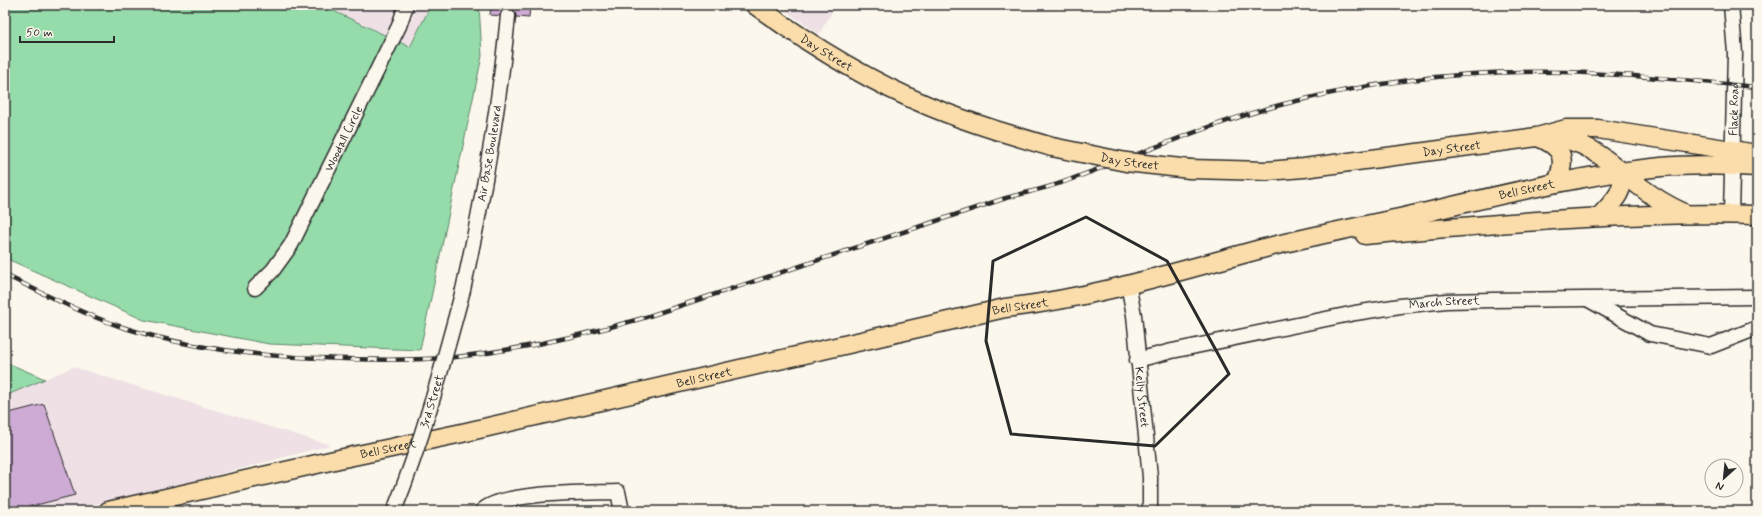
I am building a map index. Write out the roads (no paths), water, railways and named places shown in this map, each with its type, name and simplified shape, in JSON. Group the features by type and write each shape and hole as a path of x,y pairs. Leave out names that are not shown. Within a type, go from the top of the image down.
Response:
{"main road":[{"name":"Day Street","path":"755,5 839,61 883,85 930,107 980,126 1052,147 1126,162 1190,170 1267,171 1304,168 1537,137 1566,129 1598,129 1731,157 1757,154"},
{"name":"Day Street","path":"1537,137 1564,138 1601,155 1648,193 1686,214"},
{"path":"1537,137 1552,143 1560,151 1562,164 1557,183"},
{"name":"Bell Street","path":"108,511 462,433 1005,308 1037,304 1155,278 1263,248 1557,183 1622,172 1731,157 1757,167"},
{"path":"1600,216 1622,188 1622,172"},
{"name":"Bell Street","path":"1300,241 1600,216 1686,214 1757,215"}],"street":[{"name":"Woodall Circle","path":"255,288 273,270 285,255 399,26 406,5"},
{"name":"Flack Road","path":"1731,214 1731,157 1736,53 1732,5"},
{"name":"Air Base Boulevard","path":"463,290 477,228 489,162 503,65 508,16"},
{"name":"Kelly Street","path":"1128,284 1134,315 1137,360 1150,477 1150,511"},
{"name":"3rd Street","path":"394,511 410,472 424,428 463,290"},
{"name":"March Street","path":"1137,360 1172,351 1309,322 1400,306 1454,301 1757,297"},
{"path":"1589,300 1650,334 1711,346 1757,328"},
{"path":"482,511 490,505 526,497 618,492 622,511"}],"tunnel":[{"path":"508,16 509,5"}],"railway":[{"path":"5,275 107,322 146,334 196,346 245,353 295,357 388,360 456,357 550,342 643,318 1006,198 1061,183 1229,120 1318,96 1388,83 1423,79 1459,75 1529,72 1613,74 1757,87"}]}
